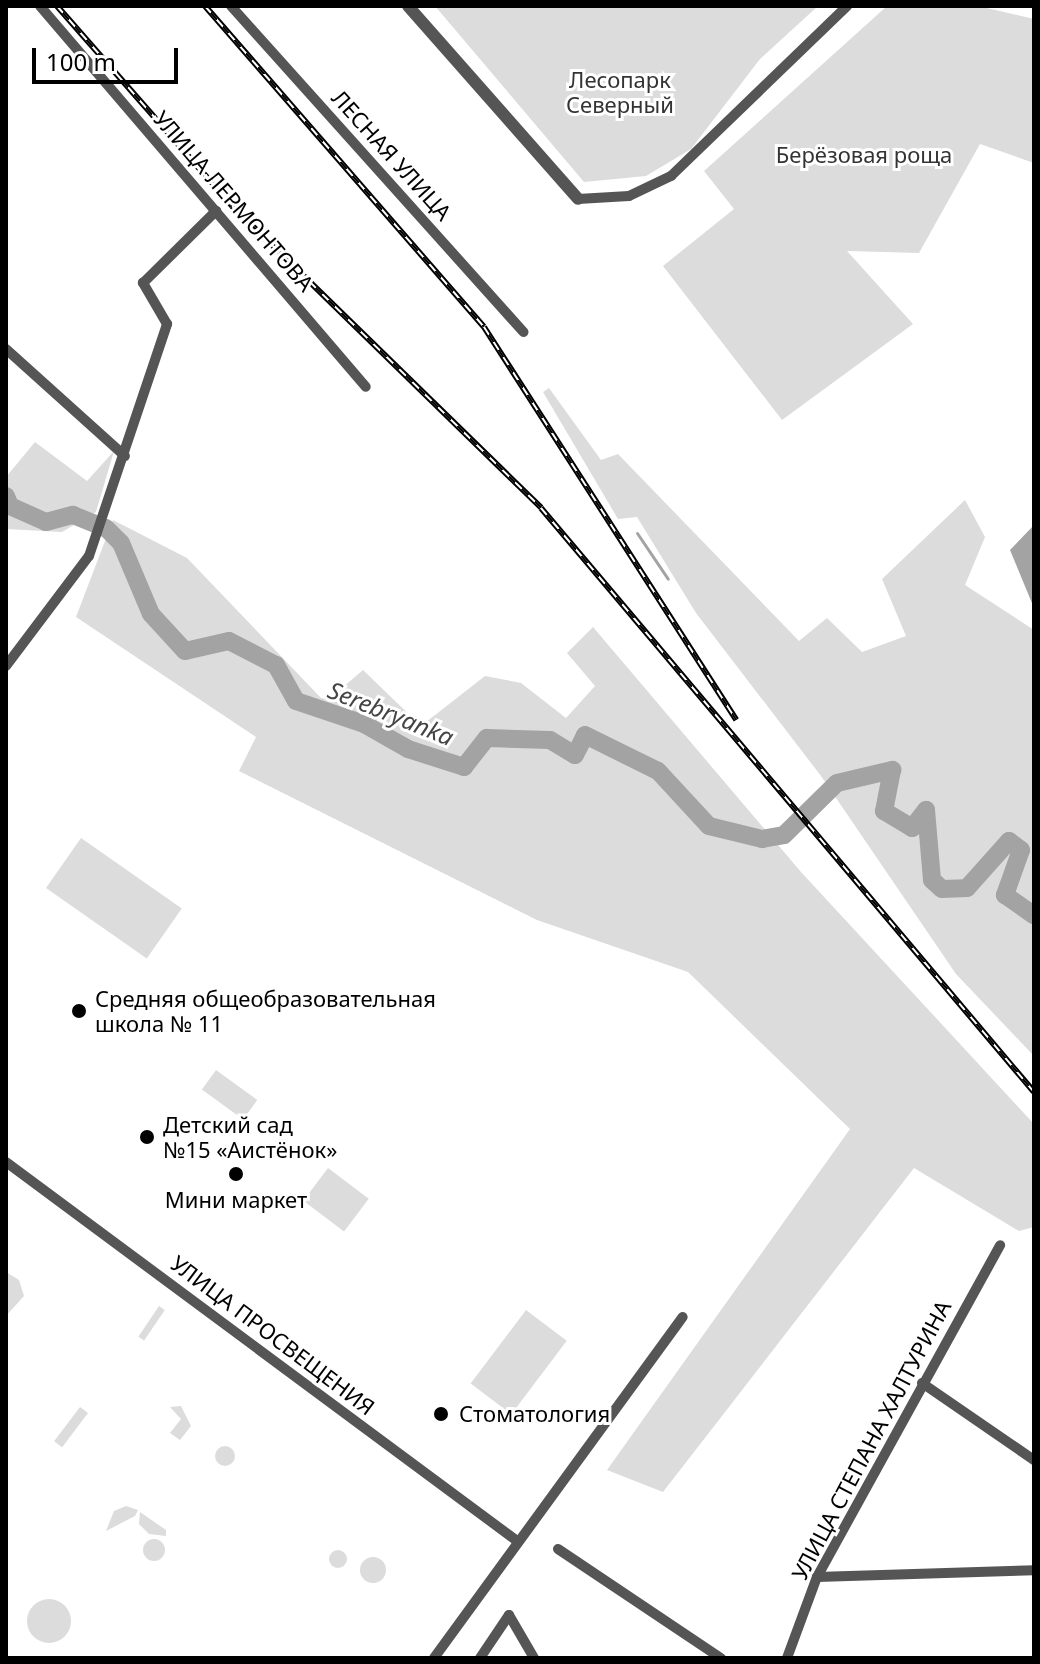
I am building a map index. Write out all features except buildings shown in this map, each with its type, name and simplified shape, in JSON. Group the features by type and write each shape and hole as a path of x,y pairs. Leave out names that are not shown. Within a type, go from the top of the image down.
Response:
{"street":[{"name":"УЛИЦА ЛЕРМОНТОВА","path":"40,6 366,387"},
{"name":"ЛЕСНАЯ УЛИЦА","path":"231,6 523,332"},
{"path":"408,6 578,199 629,196 671,176 847,6"},
{"path":"6,666 80,572 125,456 167,324 143,283 216,211"},
{"path":"6,349 125,456"},
{"name":"УЛИЦА ПРОСВЕЩЕНИЯ","path":"6,1162 517,1541"},
{"name":"УЛИЦА СТЕПАНА ХАЛТУРИНА","path":"787,1658 817,1577 1000,1245"},
{"path":"434,1658 683,1317"},
{"path":"922,1383 1034,1460"},
{"path":"558,1549 721,1658"},
{"path":"817,1577 1034,1570"},
{"path":"480,1658 509,1615 534,1658"}],"green space":[{"name":"Лесопарк Северный","path":"435,6 818,6 760,59 691,149 646,176 584,182"},
{"name":"Берёзовая роща","path":"887,6 978,6 1034,19 1034,163 980,144 919,253 847,251 913,324 782,420 663,266 734,209 704,171"},
{"path":"549,388 601,460 618,454 799,641 827,618 862,652 906,636 882,579 965,500 985,537 965,585 1034,630 1034,1056 956,974 821,776 696,613 637,517 618,519 543,392"},
{"path":"35,442 87,481 114,451 96,512 62,532 6,529 6,477"},
{"path":"113,520 187,558 321,698 329,699 363,670 421,726 485,676 521,683 566,718 595,686 567,653 593,627 801,872 1034,1124 1034,1227 1019,1231 914,1168 663,1492 607,1470 850,1129 688,972 537,920 239,771 256,737 76,617"},
{"path":"81,838 182,909 147,959 46,888"},
{"path":"216,1070 257,1100 243,1119 202,1089"},
{"path":"328,1168 369,1199 344,1231 303,1201"},
{"path":"6,1272 19,1280 24,1296 6,1316"},
{"path":"159,1306 165,1310 144,1341 138,1337"},
{"path":"526,1310 567,1341 511,1414 471,1383"},
{"path":"181,1406 191,1426 180,1440 170,1433 181,1419 170,1407"},
{"path":"80,1407 88,1413 62,1447 54,1441"},
{"path":"225,1446 232,1449 235,1456 232,1463 225,1466 218,1463 215,1456 218,1449"},
{"path":"126,1506 138,1510 135,1516 106,1531 114,1511"},
{"path":"140,1512 166,1530 166,1536 149,1534 139,1524"},
{"path":"154,1539 162,1542 165,1550 162,1558 154,1561 146,1558 143,1550 146,1542"},
{"path":"334,1550 342,1550 347,1559 345,1566 334,1568 329,1563 329,1555"},
{"path":"373,1557 382,1561 386,1570 382,1579 373,1583 364,1579 360,1570 364,1561"},
{"path":"49,1599 65,1605 71,1621 65,1637 49,1643 33,1637 27,1621 33,1605"}],"shaded area":[{"path":"1034,525 1034,608 1010,550"}],"waterway":[{"name":"Serebryanka","path":"6,496 10,506 46,522 73,515 106,528 121,543 151,614 185,651 229,641 276,665 296,701 364,724 408,749 464,767 487,738 550,740 575,755 585,735 658,771 709,826 762,839 784,835 837,783 892,770 884,811 912,828 926,810 932,880 942,889 967,888 1009,841 1021,850 1005,895 1034,915"},
{"path":"637,533 668,579"}],"railway":[{"path":"57,6 232,206 541,508 1034,1092"},
{"path":"205,6 484,327 736,720"}],"place":[{"name":"Средняя общеобразовательная школа № 11","path":"79,1011"},
{"name":"Детский сад №15 «Аистёнок»","path":"147,1137"},
{"name":"Мини маркет","path":"236,1174"},
{"name":"Стоматология","path":"441,1414"}]}
